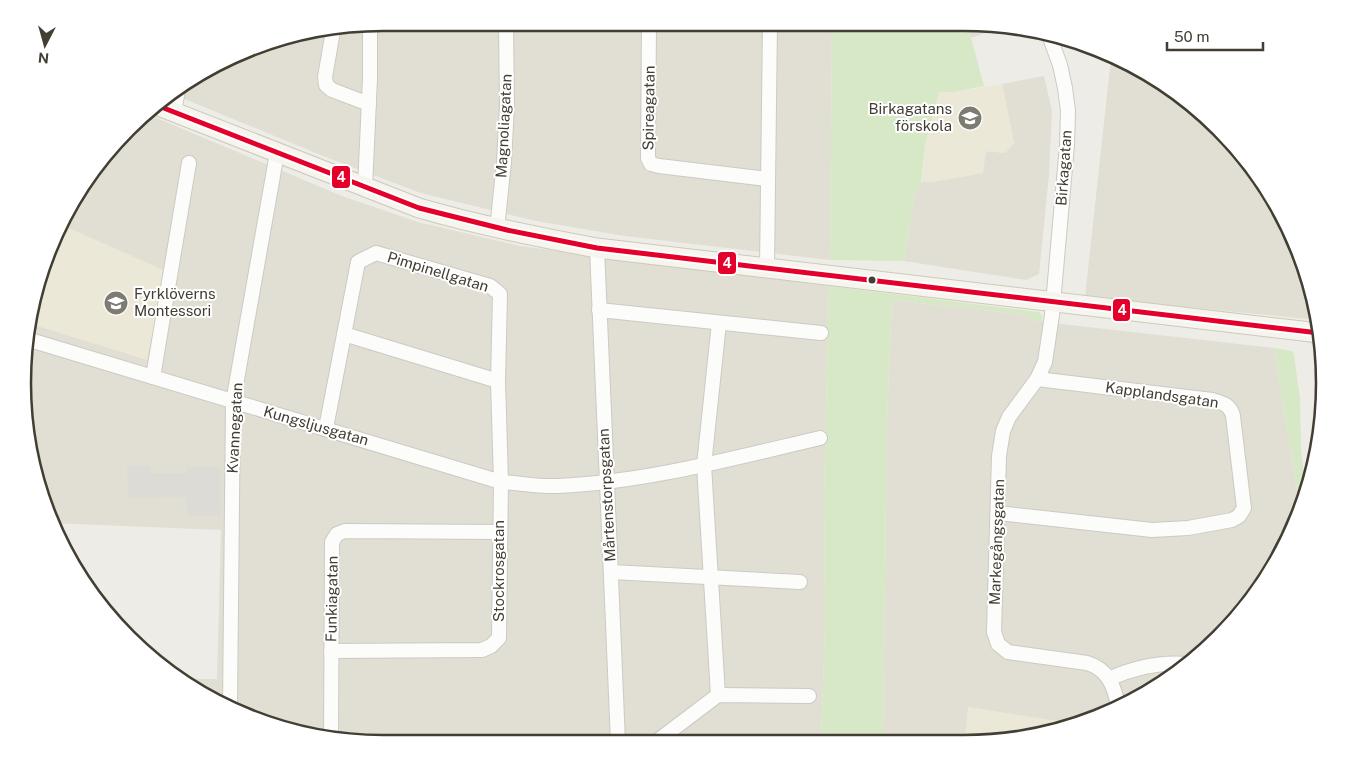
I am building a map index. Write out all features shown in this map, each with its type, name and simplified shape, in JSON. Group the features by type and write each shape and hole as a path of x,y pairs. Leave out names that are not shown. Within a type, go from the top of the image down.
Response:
{"street":[{"name":"Magnoliagatan","path":"497,229 504,162 507,106 506,31"},
{"name":"Spireagatan","path":"645,31 648,158 651,164 767,179"},
{"path":"766,268 770,31"},
{"path":"365,188 370,32"},
{"path":"332,35 325,77 326,85 332,90 369,104"},
{"name":"Birkagatan","path":"1051,42 1060,65 1068,111 1054,303"},
{"path":"174,113 176,99"},
{"path":"164,108 419,208 497,229 597,248 1312,332"},
{"name":"Kvannegatan","path":"230,699 233,402 276,153"},
{"path":"153,377 189,163"},
{"name":"Mårtenstorpsgatan","path":"597,248 618,735"},
{"name":"Pimpinellgatan","path":"326,428 358,262 376,253 490,286 500,294 498,381 500,482"},
{"name":"Markegångsgatan","path":"1054,303 1045,362 1038,379 1009,417 1003,431 999,456 994,624 996,639 1003,650 1013,654 1090,664 1102,670 1109,679"},
{"path":"599,310 821,333"},
{"path":"718,695 704,465 719,323"},
{"path":"344,334 498,381"},
{"name":"Kungsljusgatan","path":"34,341 500,482 556,486 607,482 704,465 820,438"},
{"name":"Kapplandsgatan","path":"998,513 1152,530 1188,528 1232,520 1239,516 1244,508 1233,416 1231,409 1226,405 1212,400 1038,379"},
{"name":"Stockrosgatan","path":"331,651 482,650 491,646 499,638 500,482"},
{"name":"Funkiagatan","path":"330,731 332,542 337,534 345,531 499,532"},
{"path":"611,572 800,582"},
{"path":"1117,700 1114,686 1109,679 1160,664 1175,664"},
{"path":"665,735 718,695 808,696"}],"shaded area":[{"path":"383,31 832,31 830,260 625,236 536,221 421,193 328,158 179,97 207,78 248,58 292,43 337,34"},
{"path":"968,31 989,32 971,38"},
{"path":"1110,63 1140,78 1178,104 1213,134 1243,169 1269,207 1289,248 1304,292 1310,319 1085,297"},
{"path":"1044,76 1052,111 1049,175 1039,274 1026,280 904,261 914,197 921,182 934,182 985,151 1005,153 1014,143 1002,84"},
{"name":"Birkagatans förskola","path":"1002,84 1014,143 1005,153 986,151 983,173 934,182 922,182 925,145 939,92 954,92"},
{"path":"154,117 342,196 418,222 520,246 829,286 824,493 825,627 821,735 383,735 337,732 292,723 270,716 227,698 194,679 217,679 221,530 61,523 43,474 34,429 31,383 34,337 43,292 58,248 78,207 104,169 134,134"},
{"name":"Fyrklöverns Montessori","path":"68,228 166,271 147,360 36,326 50,270"},
{"path":"892,300 1027,315 1035,321 1274,348 1298,494 1289,518 1269,559 1243,597 1213,632 1178,662 1140,688 1099,708 1055,723 1033,728 987,734 883,735 887,419"},
{"path":"151,465 151,473 186,473 186,467 220,467 221,516 187,516 187,497 128,498 127,466"},
{"path":"968,707 1059,722 1010,732 966,735"}],"green space":[{"path":"832,31 968,31 984,86 954,92 939,92 925,145 921,182 914,197 904,261 830,260"},
{"path":"829,286 1039,312 1042,316 1042,322 1034,321 1026,315 892,300 887,419 883,735 821,735 825,627 824,493"},
{"path":"1274,348 1292,351 1294,355 1300,399 1304,475 1298,494"}],"transit line":[{"name":"4","path":"164,108 419,208 507,230 597,248 1312,332"}],"place":[{"name":"Birkagatans förskola","path":"970,118"},
{"name":"Fyrklöverns Montessori","path":"116,303"}]}
